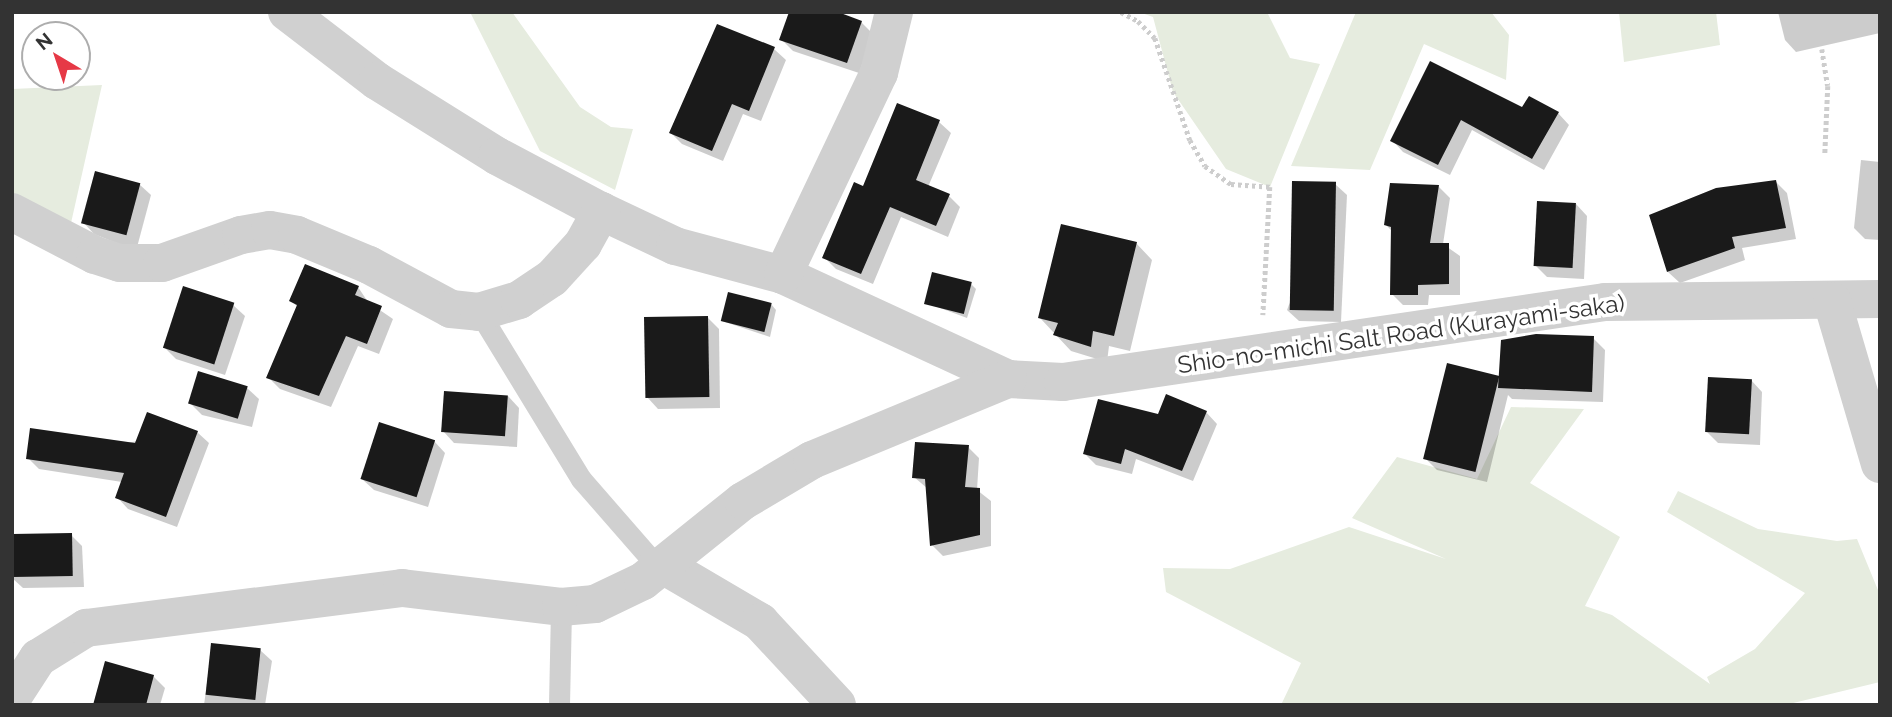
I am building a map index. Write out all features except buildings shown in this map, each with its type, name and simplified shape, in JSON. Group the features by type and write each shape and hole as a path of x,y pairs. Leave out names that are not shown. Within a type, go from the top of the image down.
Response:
{"street":[{"path":"287,12 377,82 498,156 600,211 675,246 783,275 1008,379"},
{"path":"783,275 879,73 894,12"},
{"path":"12,212 94,255 120,262 162,263 241,235 270,230 297,235 369,265 451,309 480,312 519,300 552,278 583,244 600,211"},
{"name":"Shio-no-michi Salt Road (Kurayami-saka)","path":"1008,379 1063,382 1605,302 1880,299"},
{"path":"1832,301 1880,464"},
{"path":"12,698 38,659 86,628 402,588 561,607 595,604 621,596 743,502 812,460 1008,379"},
{"path":"663,565 760,622 837,705"}],"lane":[{"path":"480,312 582,479 650,558 663,565"},
{"path":"559,705 561,607"}],"path":[{"path":"1121,12 1138,21 1155,38 1190,140 1205,166 1231,184 1270,187 1262,351"},
{"path":"1822,49 1828,86 1825,155"}],"shaded area":[{"path":"470,12 512,12 580,107 611,127 633,129 615,190 540,151"},
{"path":"1139,12 1267,12 1290,58 1320,64 1270,187 1226,169 1173,92 1153,17"},
{"path":"1356,12 1491,12 1509,35 1506,80 1424,44 1370,170 1291,166"},
{"path":"1619,12 1716,12 1720,45 1624,62"},
{"path":"91,85 102,85 71,223 12,201 12,89 91,91"},
{"path":"1511,407 1584,409 1530,483 1620,537 1585,606 1612,615 1710,684 1707,677 1755,649 1805,593 1667,512 1678,491 1758,529 1837,541 1857,539 1880,595 1880,682 1785,705 1281,705 1301,663 1166,592 1163,568 1230,569 1349,527 1446,559 1352,518 1397,457 1477,479"}]}
